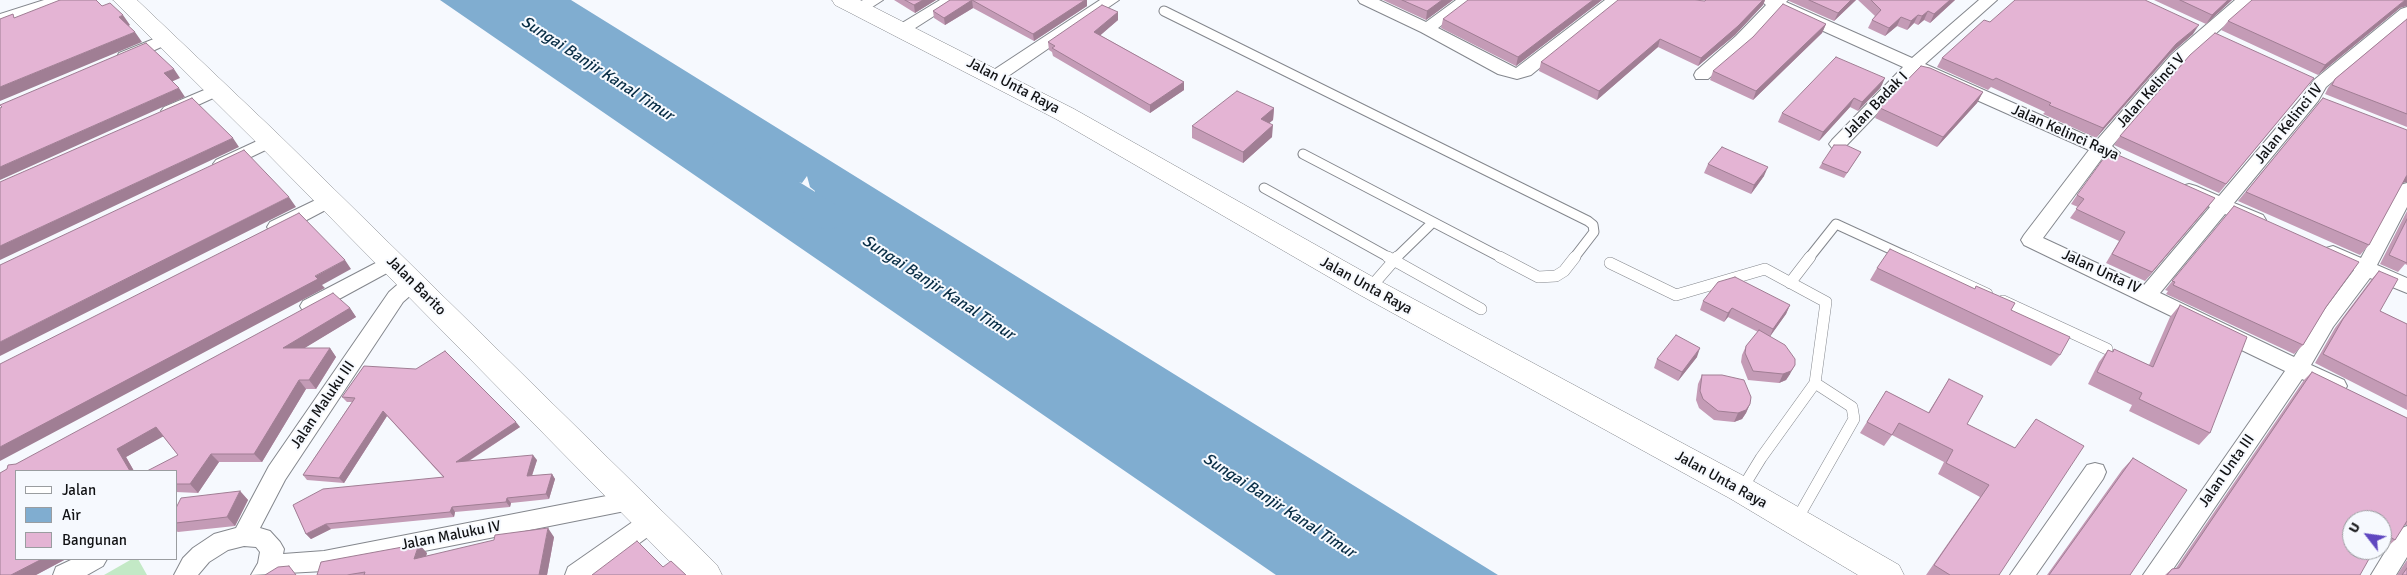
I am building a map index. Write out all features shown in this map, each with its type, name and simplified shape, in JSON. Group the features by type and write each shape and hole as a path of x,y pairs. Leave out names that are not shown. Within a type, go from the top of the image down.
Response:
{"street":[{"path":"0,19 60,0"},
{"name":"Jalan Barito","path":"124,0 270,141 705,575"},
{"path":"903,29 951,0"},
{"path":"995,77 1111,0"},
{"path":"1366,0 1514,74 1525,71 1615,0"},
{"path":"1427,29 1466,0"},
{"name":"Jalan Badak I","path":"1838,144 1914,65 1989,0"},
{"name":"Jalan Kelinci V","path":"2031,240 2100,148 2177,58 2245,0"},
{"path":"1702,75 1742,40 1775,1"},
{"name":"Jalan Kelinci Raya","path":"1775,1 2126,160"},
{"name":"Jalan Unta Raya","path":"859,3 903,29 1121,145 1370,288 1742,490 1887,575"},
{"name":"Jalan Kelinci IV","path":"2223,205 2316,91 2407,12"},
{"path":"2189,25 2224,41"},
{"path":"106,64 166,39"},
{"path":"2303,76 2329,104"},
{"path":"152,119 216,90"},
{"path":"204,172 270,141"},
{"path":"2170,181 2276,228"},
{"name":"Jalan Unta III","path":"2155,575 2299,367 2326,322 2365,267 2407,189"},
{"path":"258,236 328,200"},
{"name":"Jalan Unta IV","path":"2031,240 2148,294 2223,205"},
{"path":"2321,248 2407,286"},
{"path":"295,314 391,262"},
{"name":"Jalan Maluku III","path":"244,536 277,473 396,298 412,282"},
{"path":"2148,294 2357,397"},
{"path":"2022,575 2095,472"},
{"name":"Jalan Maluku IV","path":"266,570 324,561 632,501"},
{"path":"577,575 652,521"},
{"path":"184,566 222,542 244,536 262,538 272,550 266,570"},
{"path":"2383,575 2407,536"},
{"path":"65,575 93,560"}],"lane":[{"path":"1164,10 1588,221 1593,225 1594,232 1564,271 1556,276 1547,278 1530,274 1303,154"},
{"path":"1264,188 1395,259 1481,309"},
{"path":"1370,288 1395,259 1432,223"},
{"path":"1790,283 1836,224 2107,349"},
{"path":"1610,263 1676,295 1765,269 1826,302 1815,383 1761,458 1742,490"},
{"path":"1795,522 1854,419 1852,407 1815,383"}],"green space":[{"path":"130,560 139,560 147,575 104,575"}],"water":[{"path":"440,0 571,0 1498,575 1276,575","holes":["756,166 785,174 789,180 802,183 807,176 810,187 815,191 814,198 790,192 756,170"]}],"building":[{"path":"60,0 96,0 102,6 110,3 123,15 119,17 135,32 0,87 0,19 13,14 14,18"},
{"path":"905,0 923,0 914,5"},
{"path":"950,0 972,0 944,18 933,11"},
{"path":"972,0 1085,0 1033,34"},
{"path":"1402,0 1442,0 1427,11"},
{"path":"1468,0 1593,0 1518,57 1443,19"},
{"path":"1618,0 1763,0 1738,26 1701,58 1660,39 1599,91 1541,62"},
{"path":"1809,0 1851,0 1838,13"},
{"path":"1871,0 1950,0 1934,14 1928,11 1922,16 1918,15 1911,21 1901,17 1889,28 1872,20 1881,10"},
{"path":"2015,0 2145,0 2199,25 2176,44 2103,128 2049,105 2051,103 1996,78 1993,80 1942,58 1984,20 1990,22"},
{"path":"2180,0 2228,0 2212,15"},
{"path":"2252,0 2405,0 2325,65 2228,21"},
{"path":"1783,4 1826,24 1756,91 1713,71 1753,37"},
{"path":"1102,5 1118,12 1094,32 1184,82 1150,105 1052,48 1055,46 1048,42"},
{"path":"2407,19 2407,114 2332,85 2335,79"},
{"path":"2215,33 2314,78 2226,184 2120,136 2190,55"},
{"path":"146,43 174,69 164,73 179,88 0,167 0,108 2,107 0,105"},
{"path":"1836,57 1885,78 1862,102 1854,98 1823,132 1782,113"},
{"path":"1921,66 1930,68 1983,92 1943,137 1880,108"},
{"path":"1237,91 1274,108 1261,119 1273,125 1243,152 1192,126"},
{"path":"192,98 233,138 0,246 0,182"},
{"path":"2323,98 2407,130 2407,175 2369,245 2246,192"},
{"path":"1834,145 1846,145 1861,152 1847,173 1822,163"},
{"path":"1722,147 1768,167 1754,185 1708,164"},
{"path":"244,150 289,197 0,342 0,265"},
{"path":"2109,151 2215,198 2152,272 2112,254 2125,232 2076,209 2084,199 2077,195"},
{"path":"2234,206 2359,262 2326,307 2303,345 2173,285 2175,282 2172,281"},
{"path":"299,213 345,260 315,276 318,279 0,447 0,364"},
{"path":"2407,219 2407,263 2389,255"},
{"path":"1890,249 1975,289 1976,286 2015,303 2011,310 2070,337 2060,355 1877,268"},
{"path":"2379,271 2398,279 2380,311 2407,324 2407,396 2323,354 2343,319"},
{"path":"1735,277 1790,305 1773,329 1732,308 1728,313 1703,301 1718,282"},
{"path":"333,293 350,308 283,348 330,348 309,380 299,380 254,454 211,454 190,484 178,484 178,470 149,470 178,455 156,427 117,449 129,470 15,470 15,560 40,560 11,575 0,575 0,473 7,469 8,465 16,464"},
{"path":"2180,305 2247,337 2210,433 2139,399 2142,393 2097,372 2108,350 2113,352 2114,349 2153,367"},
{"path":"1759,330 1785,345 1795,359 1795,365 1791,371 1783,374 1753,371 1745,353 1746,346"},
{"path":"1676,335 1700,348 1682,372 1657,359"},
{"path":"445,351 516,422 456,462 533,455 527,476 552,474 546,494 507,498 506,502 452,507 450,512 326,524 306,534 293,505 323,489 444,477 383,411 339,478 303,475 355,398 342,397 364,366 416,369"},
{"path":"2312,372 2407,418 2407,521 2395,540 2392,538 2392,510 2342,510 2342,560 2368,560 2360,575 2167,575 2172,569 2179,568"},
{"path":"1702,375 1722,375 1744,380 1751,397 1750,404 1746,410 1738,413 1718,411 1703,399 1700,391"},
{"path":"1949,379 1983,396 1967,424 2015,448 2036,419 2084,446 1999,575 1950,575 1934,565 1989,485 1946,463 1953,450 1899,423 1892,435 1867,422 1886,391 1929,413"},
{"path":"2133,458 2187,490 2130,575 2049,575"},
{"path":"240,491 227,517 178,523 178,504 181,498"},
{"path":"548,528 539,575 364,575 365,572 347,575 317,575 321,562 419,544 414,559 494,540 495,535"},
{"path":"637,541 663,567 671,561 686,575 592,575"},
{"path":"289,566 296,575 265,575 278,567"},
{"path":"2407,568 2407,575 2402,575"}],"waterway":[{"name":"Sungai Banjir Kanal Timur","path":"726,152 828,217"}]}
